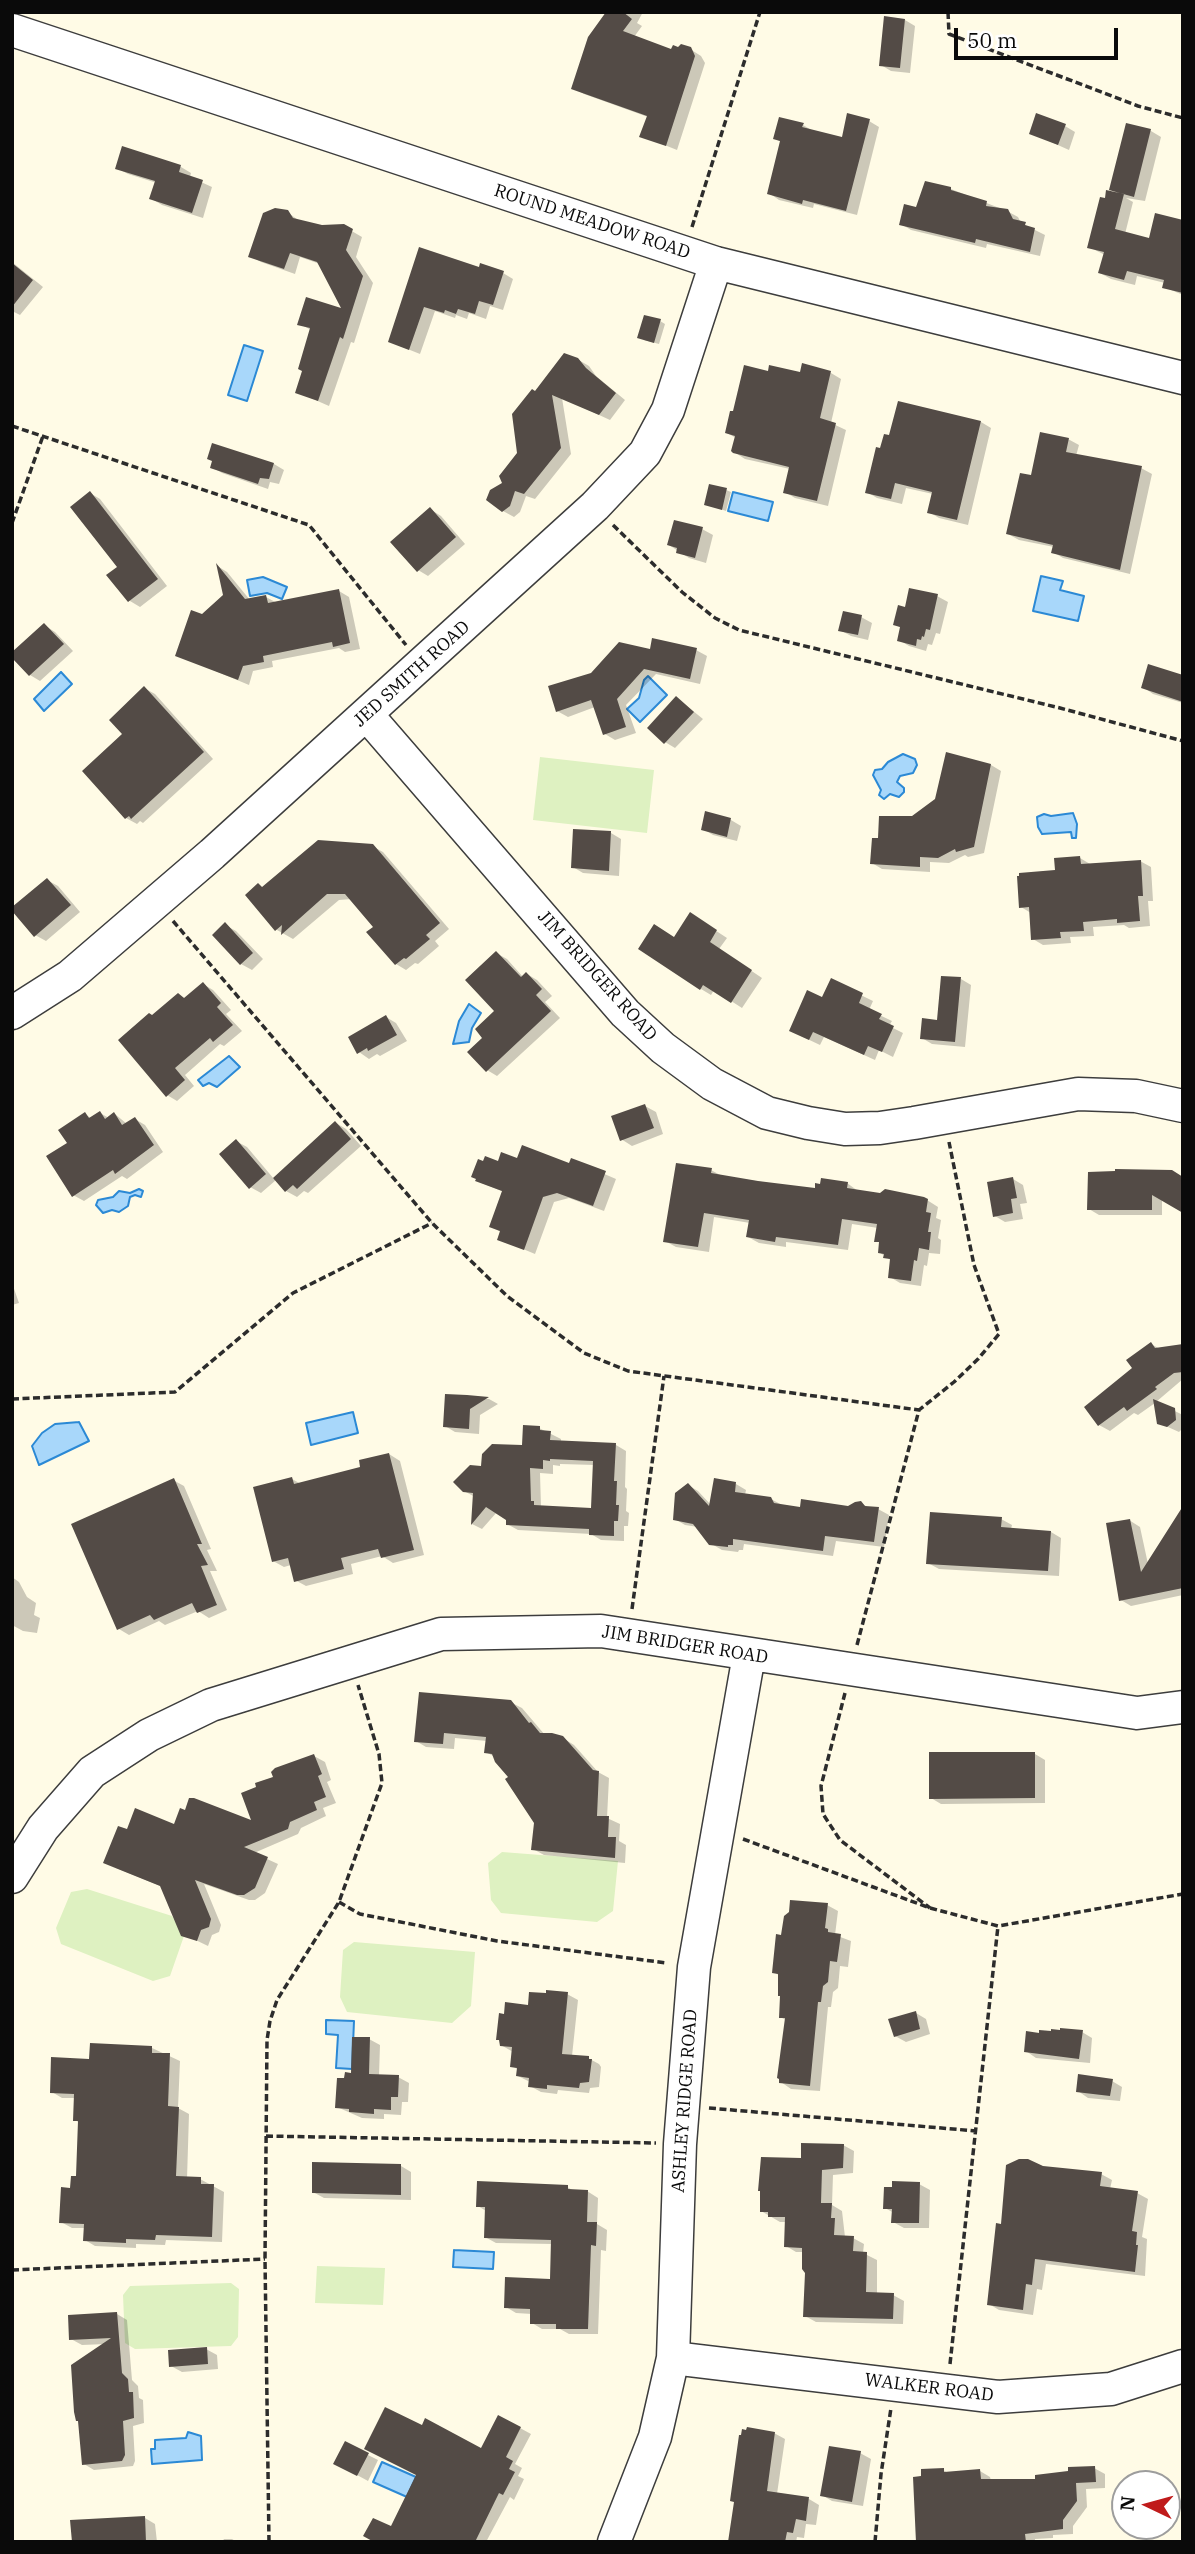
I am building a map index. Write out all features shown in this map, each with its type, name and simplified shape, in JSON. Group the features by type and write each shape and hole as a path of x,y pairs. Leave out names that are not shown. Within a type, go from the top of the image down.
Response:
{"street":[{"name":"ROUND MEADOW ROAD","path":"12,30 716,263 1183,378"},
{"name":"JED SMITH ROAD","path":"12,1013 79,967 212,854 595,506 645,453 668,410 716,263"},
{"name":"JIM BRIDGER ROAD","path":"367,715 625,1013 663,1048 712,1084 767,1113 808,1124 845,1129 880,1128 1078,1094 1136,1096 1183,1106"},
{"name":"JIM BRIDGER ROAD","path":"12,1877 43,1828 93,1772 149,1735 211,1705 441,1634 601,1631 1137,1713 1183,1707"},
{"name":"ASHLEY RIDGE ROAD","path":"614,2542 656,2437 673,2358 680,2144 694,1967 749,1655"},
{"name":"WALKER ROAD","path":"673,2358 998,2397 1111,2389 1183,2366"}],"path":[{"path":"684,252 760,12"},
{"path":"948,12 949,34 1138,106 1183,118"},
{"path":"12,426 309,525 422,665"},
{"path":"12,523 43,436"},
{"path":"595,506 682,592 715,618 740,631 1060,708 1183,741"},
{"path":"170,918 432,1223 507,1296 584,1353 628,1371 919,1410 954,1382 999,1334 974,1265 944,1118"},
{"path":"12,1399 175,1392 293,1293 432,1223"},
{"path":"629,1636 664,1376"},
{"path":"269,2542 265,2259 267,2040 277,2000 339,1902 382,1783 379,1754 350,1662"},
{"path":"718,1830 930,1908 998,1926 1183,1894"},
{"path":"339,1902 360,1914 497,1941 694,1967"},
{"path":"947,2391 998,1926"},
{"path":"683,2106 976,2131"},
{"path":"266,2136 680,2144"},
{"path":"12,2270 265,2259"},
{"path":"875,2542 881,2474 895,2385"}],"green space":[{"path":"540,757 654,770 647,833 533,820"},
{"path":"502,1852 618,1861 613,1911 597,1922 501,1913 491,1900 488,1863"},
{"path":"87,1889 172,1916 184,1936 170,1976 153,1981 61,1944 56,1928 71,1892"},
{"path":"354,1942 475,1952 471,2006 452,2023 347,2012 340,1997 343,1950"},
{"path":"317,2266 385,2268 383,2305 315,2303"},
{"path":"231,2283 239,2289 238,2337 231,2346 135,2349 125,2343 123,2295 130,2286"}],"water":[{"path":"244,345 263,351 247,401 228,395"},
{"path":"733,492 773,502 768,521 728,511"},
{"path":"1041,576 1063,581 1060,590 1084,596 1078,621 1033,611"},
{"path":"263,577 287,587 282,599 267,593 250,596 247,580"},
{"path":"61,672 72,684 44,711 34,699"},
{"path":"648,676 667,695 640,722 627,709 639,698 644,680"},
{"path":"903,754 915,759 917,765 913,773 900,776 897,782 904,788 904,792 899,797 890,794 884,799 879,795 881,790 873,775 875,770 882,769 888,762"},
{"path":"1073,813 1077,824 1076,838 1072,838 1071,832 1042,834 1038,827 1037,817 1044,814 1051,816"},
{"path":"469,1004 481,1013 472,1028 469,1042 453,1044 459,1021"},
{"path":"229,1056 240,1067 217,1087 209,1083 203,1086 198,1080"},
{"path":"139,1189 143,1191 141,1197 130,1197 128,1206 119,1212 112,1210 103,1213 96,1205 98,1200 113,1197 119,1191 130,1193"},
{"path":"353,1412 358,1433 311,1445 306,1423"},
{"path":"79,1422 89,1441 39,1465 32,1446 42,1433 55,1424"},
{"path":"326,2020 354,2021 352,2069 336,2068 338,2035 326,2034"},
{"path":"454,2250 494,2252 493,2269 453,2267"},
{"path":"188,2432 201,2436 202,2460 152,2464 151,2449 155,2449 155,2440 186,2438"},
{"path":"382,2462 416,2477 407,2497 373,2482"}],"building":[{"path":"606,12 623,12 632,19 623,31 671,49 673,45 678,47 681,44 691,47 695,56 666,146 639,137 647,116 571,89 588,37"},
{"path":"884,16 905,19 900,68 879,66"},
{"path":"847,113 870,119 846,211 803,200 802,204 767,194 780,141 773,139 779,117 804,123 802,127 842,137"},
{"path":"1036,113 1066,124 1058,145 1029,134"},
{"path":"1126,123 1151,129 1134,197 1109,190"},
{"path":"122,146 181,165 179,172 203,180 192,213 149,199 155,181 115,169"},
{"path":"925,181 951,187 951,190 987,201 986,206 1008,209 1013,219 1026,222 1025,225 1035,228 1030,252 976,239 975,243 899,225 904,204 916,207"},
{"path":"1106,190 1124,194 1115,229 1149,238 1155,213 1183,220 1183,293 1162,288 1164,280 1127,271 1124,280 1098,273 1104,252 1087,248 1100,197 1105,198"},
{"path":"275,208 288,210 293,218 322,225 344,224 353,229 346,250 363,276 343,339 340,337 318,401 295,393 302,371 298,369 310,328 297,325 306,297 341,308 317,262 290,253 284,269 248,257 263,213"},
{"path":"419,247 479,267 480,263 504,271 493,305 479,301 475,314 458,309 456,314 445,310 444,313 424,307 409,350 388,342"},
{"path":"12,263 33,280 12,307"},
{"path":"644,315 661,319 654,343 637,338"},
{"path":"564,353 578,358 616,393 599,415 552,395 561,448 524,494 515,491 510,506 502,512 486,500 490,490 502,483 499,476 517,453 512,414 532,389 535,391"},
{"path":"802,363 831,371 820,418 836,423 817,501 783,493 789,467 733,453 731,451 735,436 725,433 744,365 768,371 769,365 800,372"},
{"path":"898,401 981,421 957,520 927,513 932,492 895,483 891,499 865,493 876,447 880,448 884,434 889,435"},
{"path":"1040,432 1069,438 1066,452 1142,466 1120,570 1051,553 1053,545 1006,534 1020,473 1031,475"},
{"path":"212,443 274,463 269,479 260,478 258,484 210,468 212,461 207,459"},
{"path":"709,484 727,488 722,510 704,505"},
{"path":"90,491 158,579 128,602 106,575 117,567 70,507"},
{"path":"430,507 456,537 417,572 390,542"},
{"path":"674,520 703,527 695,558 676,553 677,548 667,545"},
{"path":"216,563 245,599 266,595 268,603 339,589 350,643 333,647 332,642 263,656 264,662 243,666 238,680 175,656 191,610 202,614 223,595"},
{"path":"909,588 938,594 930,630 926,629 921,640 917,639 916,646 897,641 900,627 893,625 898,605 905,607"},
{"path":"843,611 862,615 858,635 838,631"},
{"path":"44,623 64,644 29,676 12,658 12,652"},
{"path":"652,638 697,648 690,679 644,669 617,699 626,727 603,735 591,700 556,712 548,686 591,673 619,642 650,649"},
{"path":"1148,664 1183,675 1183,702 1141,688"},
{"path":"144,686 204,752 131,819 129,816 125,819 82,771 122,734 109,720"},
{"path":"676,696 694,712 664,744 647,728"},
{"path":"946,752 991,764 974,847 956,852 955,849 938,858 920,857 920,867 870,864 872,838 878,838 879,816 912,816 935,799"},
{"path":"705,811 731,818 727,837 701,830"},
{"path":"573,829 611,831 609,871 571,868"},
{"path":"318,840 373,844 440,923 426,935 430,939 395,965 366,932 373,927 345,894 327,894 281,935 282,925 275,931 245,895 258,883 262,887"},
{"path":"1080,856 1081,864 1141,860 1143,896 1138,896 1140,921 1117,923 1117,919 1083,922 1084,931 1060,932 1061,938 1031,940 1029,907 1019,908 1017,876 1019,873 1055,870 1054,858"},
{"path":"47,878 71,905 34,937 12,911 12,907"},
{"path":"690,912 717,930 710,942 752,970 731,1003 703,985 700,990 638,949 654,924 674,937"},
{"path":"225,922 253,953 240,965 212,935"},
{"path":"496,951 521,977 526,972 542,989 536,995 551,1011 486,1072 467,1052 482,1038 475,1029 494,1011 465,980"},
{"path":"941,976 961,977 955,1042 920,1039 922,1018 937,1020"},
{"path":"831,978 863,993 859,1003 882,1014 879,1019 894,1026 882,1052 868,1046 864,1055 813,1032 809,1040 789,1031 807,990 822,997"},
{"path":"203,982 221,1003 217,1007 233,1025 213,1042 210,1038 175,1068 185,1080 166,1097 118,1040 149,1013 152,1015 178,993 184,998"},
{"path":"386,1015 397,1035 357,1054 348,1037"},
{"path":"645,1104 654,1128 620,1141 611,1116"},
{"path":"100,1111 105,1119 114,1112 122,1125 135,1117 154,1145 115,1174 113,1170 72,1197 46,1156 67,1143 58,1130 85,1112 89,1118"},
{"path":"335,1121 351,1139 297,1189 293,1185 285,1192 273,1178"},
{"path":"236,1139 266,1174 249,1189 219,1154"},
{"path":"522,1145 569,1163 571,1158 606,1171 593,1206 557,1193 543,1197 524,1250 497,1240 500,1231 489,1227 502,1191 471,1177 478,1159 483,1161 485,1156 498,1161 501,1152 517,1158"},
{"path":"676,1163 712,1168 711,1173 758,1181 815,1188 815,1183 820,1184 821,1178 848,1182 847,1188 880,1193 885,1189 924,1197 928,1199 926,1212 931,1213 929,1250 919,1248 911,1281 888,1278 890,1259 883,1258 884,1254 878,1253 879,1242 874,1242 877,1224 842,1219 838,1245 776,1237 775,1242 746,1237 749,1220 704,1213 698,1247 663,1242"},
{"path":"1115,1169 1172,1170 1183,1177 1183,1213 1152,1195 1152,1210 1087,1210 1088,1172"},
{"path":"1013,1177 1017,1198 1011,1199 1013,1213 993,1217 987,1182"},
{"path":"1151,1342 1155,1348 1183,1344 1183,1372 1174,1373 1127,1411 1124,1407 1098,1426 1084,1407 1132,1368 1126,1360"},
{"path":"445,1394 489,1397 470,1409 469,1429 443,1427"},
{"path":"1153,1399 1175,1408 1176,1420 1167,1427 1157,1424"},
{"path":"523,1425 540,1426 540,1430 551,1431 550,1440 616,1443 614,1481 617,1481 616,1505 619,1505 618,1521 614,1521 614,1536 589,1535 589,1529 506,1525 506,1520 486,1507 471,1525 473,1493 463,1492 453,1482 470,1465 481,1466 482,1454 492,1444 522,1445","holes":["550,1459 593,1461 591,1508 534,1505 534,1501 531,1501 530,1468 543,1469 543,1460"]},
{"path":"389,1453 414,1550 381,1558 378,1549 341,1558 344,1569 294,1582 288,1558 272,1562 253,1487 292,1477 294,1484 360,1467 359,1460"},
{"path":"174,1478 202,1544 197,1544 208,1565 201,1566 217,1605 197,1613 192,1603 154,1620 150,1615 117,1630 71,1524"},
{"path":"714,1478 736,1482 735,1492 771,1497 774,1503 800,1507 801,1499 848,1506 861,1501 865,1506 879,1507 874,1542 825,1536 823,1551 733,1539 733,1545 728,1547 709,1545 693,1524 673,1520 675,1493 688,1483 709,1506"},
{"path":"1183,1506 1183,1588 1119,1601 1106,1523 1130,1519 1141,1572"},
{"path":"930,1512 1002,1517 1001,1527 1051,1531 1048,1571 926,1564"},
{"path":"419,1692 511,1700 540,1733 563,1736 593,1770 599,1771 597,1816 609,1816 608,1837 616,1837 615,1858 531,1850 534,1823 492,1754 484,1753 486,1737 444,1733 443,1744 414,1742"},
{"path":"929,1752 1035,1752 1035,1798 929,1799"},
{"path":"314,1754 322,1774 318,1776 326,1797 314,1802 317,1810 290,1822 288,1829 244,1847 268,1857 255,1888 244,1895 237,1895 195,1880 211,1919 209,1927 201,1930 197,1941 181,1936 160,1886 103,1863 118,1826 127,1829 135,1808 174,1824 180,1808 185,1810 189,1798 194,1798 251,1820 241,1793 256,1787 255,1783 273,1777 271,1772 275,1768"},
{"path":"790,1900 828,1903 825,1928 828,1932 841,1934 837,1962 830,1961 828,1982 823,1986 821,2002 818,2002 810,2086 779,2083 777,2078 785,2018 779,2018 778,1974 772,1973 776,1934 781,1935"},
{"path":"546,1990 568,1992 562,2054 589,2056 589,2059 592,2059 589,2082 580,2083 579,2088 547,2085 547,2089 528,2087 529,2078 516,2076 517,2068 510,2067 512,2047 500,2046 499,2040 496,2040 499,2013 504,2014 505,2002 528,2005 529,1992 546,1993"},
{"path":"916,2011 920,2029 894,2037 888,2019"},
{"path":"1060,2028 1083,2030 1079,2059 1024,2052 1026,2031 1039,2033 1039,2030 1051,2031"},
{"path":"352,2037 370,2037 369,2074 399,2075 398,2097 391,2097 391,2110 374,2109 374,2114 335,2108 337,2078 344,2078 345,2072 351,2073"},
{"path":"90,2043 152,2046 152,2053 170,2053 168,2106 179,2107 176,2176 201,2177 201,2184 214,2184 212,2237 156,2235 155,2240 126,2239 126,2243 83,2241 84,2224 59,2223 61,2187 70,2188 71,2176 76,2176 78,2121 73,2121 74,2094 50,2093 51,2057 89,2059"},
{"path":"1078,2074 1113,2079 1110,2096 1076,2092"},
{"path":"801,2143 844,2144 843,2168 822,2170 821,2203 832,2203 834,2235 854,2236 853,2251 867,2252 866,2292 894,2293 893,2319 803,2317 805,2273 802,2269 802,2248 784,2247 785,2217 768,2217 768,2212 760,2212 758,2191 761,2157 801,2158"},
{"path":"1019,2159 1028,2159 1043,2166 1102,2172 1100,2186 1138,2191 1132,2231 1137,2232 1138,2245 1135,2272 1035,2259 1032,2285 1026,2284 1023,2310 987,2305 996,2223 1001,2224 1006,2165"},
{"path":"312,2162 401,2164 401,2195 312,2193"},
{"path":"477,2181 568,2185 568,2189 588,2190 587,2222 597,2222 596,2246 591,2245 588,2329 556,2329 556,2324 530,2324 530,2309 504,2308 505,2277 550,2279 551,2240 484,2238 485,2207 476,2207"},
{"path":"892,2181 920,2182 919,2223 891,2223 892,2209 883,2209 884,2187 892,2187"},
{"path":"117,2312 122,2373 128,2379 129,2392 133,2392 134,2418 123,2421 125,2455 122,2461 82,2465 78,2421 74,2412 71,2365 111,2338 69,2340 68,2315"},
{"path":"207,2347 208,2364 169,2367 168,2350"},
{"path":"385,2407 422,2425 425,2418 481,2448 498,2415 521,2427 506,2457 513,2461 509,2469 515,2472 503,2495 499,2493 475,2542 374,2542 363,2536 373,2518 391,2526 416,2475 364,2449"},
{"path":"747,2427 775,2432 767,2491 809,2497 806,2521 796,2519 793,2533 787,2532 785,2542 728,2542 734,2502 730,2501 739,2435 742,2429 746,2430"},
{"path":"345,2441 369,2453 357,2476 333,2464"},
{"path":"829,2446 861,2451 852,2502 820,2496"},
{"path":"1095,2466 1096,2482 1076,2483 1077,2501 1063,2520 1063,2529 1025,2534 1026,2542 916,2542 913,2477 921,2476 921,2469 944,2468 944,2472 980,2469 981,2479 1035,2479 1035,2475 1068,2471 1068,2467"},
{"path":"145,2516 146,2542 72,2542 70,2520"}]}
